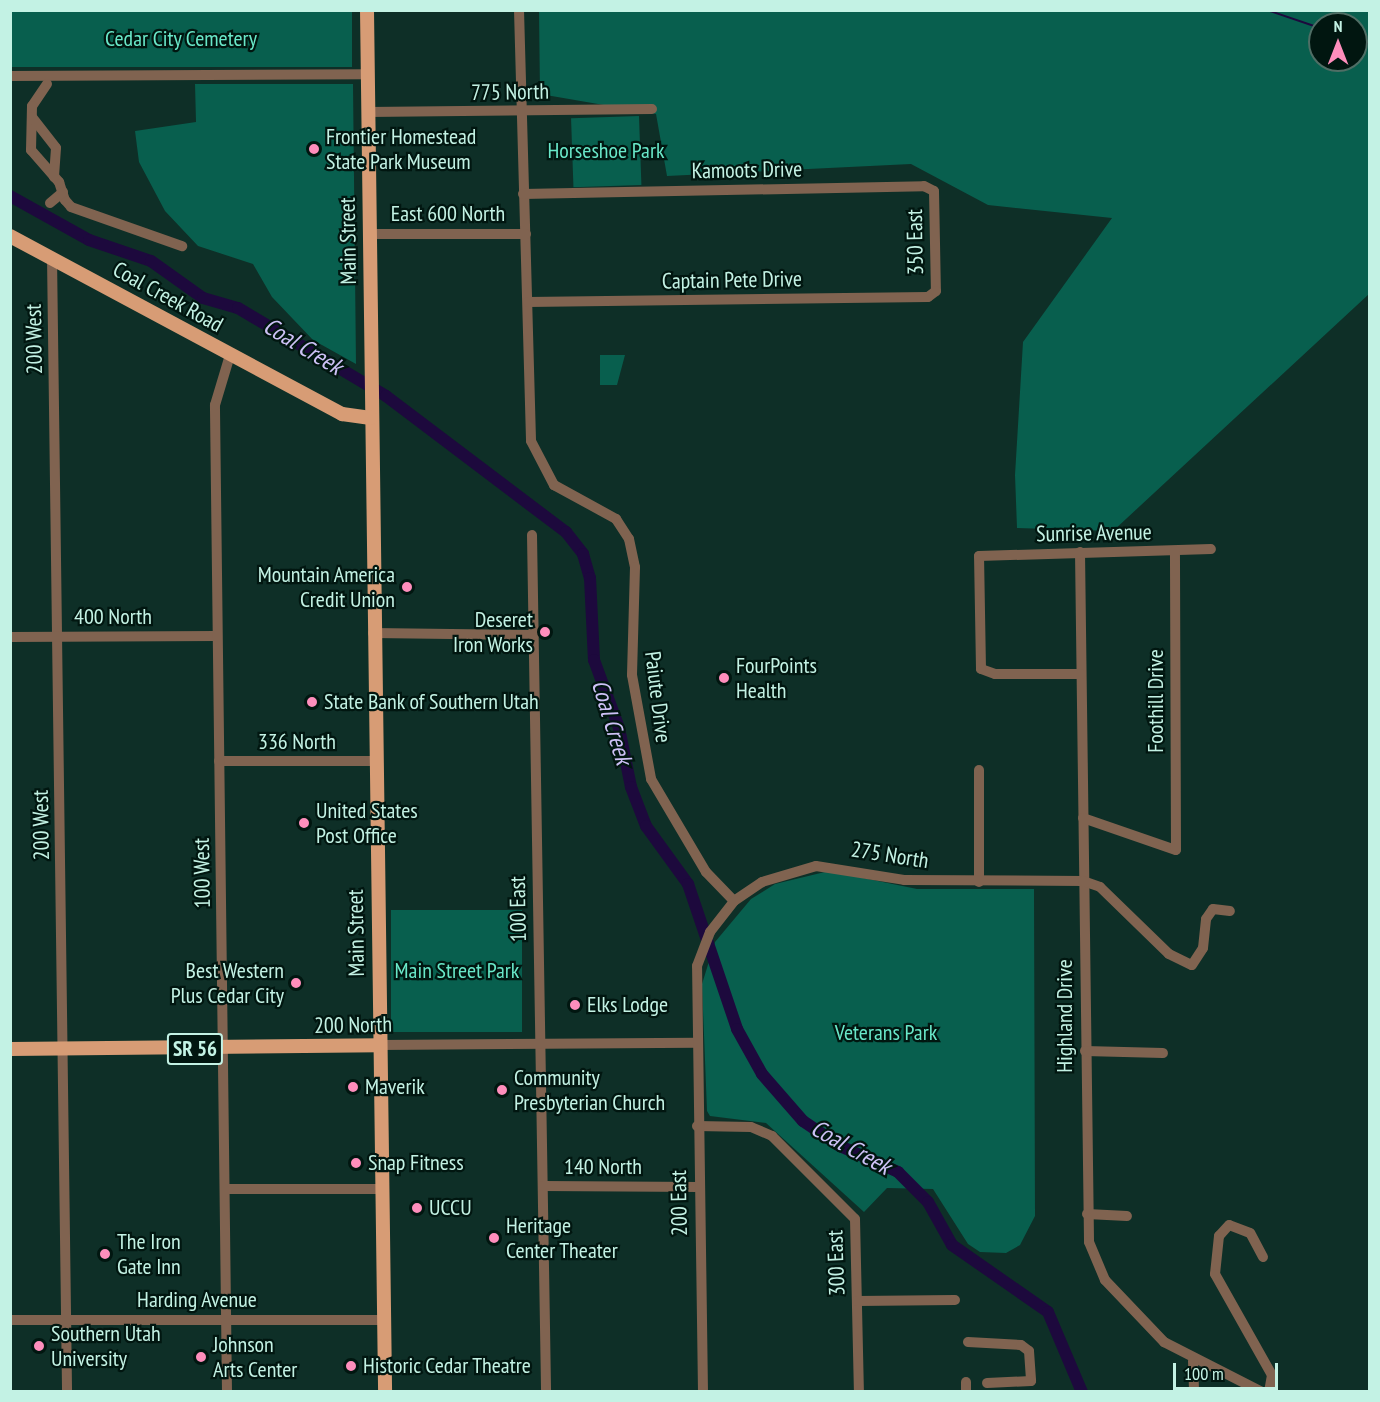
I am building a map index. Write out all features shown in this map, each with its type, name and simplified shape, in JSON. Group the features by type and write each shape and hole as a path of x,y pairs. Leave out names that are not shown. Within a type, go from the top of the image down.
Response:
{"main road":[{"name":"Main Street","path":"367,10 373,633 385,1392"},
{"name":"Coal Creek Road","path":"10,236 342,414 371,417"},
{"name":"200 North","path":"10,1049 379,1046"}],"street":[{"name":"Paiute Drive","path":"519,10 518,112 526,234 531,441 554,485 616,519 629,539 635,567 632,675 651,779 706,872 734,901"},
{"path":"10,76 367,74"},
{"path":"48,84 32,106 31,150 54,177 64,201 71,207 182,246"},
{"name":"775 North","path":"368,112 652,109"},
{"path":"32,117 56,148 54,177"},
{"name":"Kamoots Drive","path":"523,194 924,186 934,191"},
{"name":"350 East","path":"934,191 936,291"},
{"path":"50,203 64,201"},
{"name":"East 600 North","path":"369,234 526,234"},
{"name":"200 West","path":"52,257 67,1392"},
{"name":"Captain Pete Drive","path":"528,302 928,297 936,291"},
{"name":"100 West","path":"227,1392 224,1049 216,636 215,405 230,355"},
{"name":"100 East","path":"532,534 546,1392"},
{"name":"Sunrise Avenue","path":"1081,674 995,674 981,669 978,653 979,556 1210,549"},
{"name":"Foothill Drive","path":"1083,818 1176,850 1175,551"},
{"name":"Highland Drive","path":"1080,552 1089,1242 1105,1280 1164,1342 1193,1361 1227,1371 1262,1392"},
{"path":"373,633 534,635"},
{"name":"400 North","path":"10,637 216,636"},
{"name":"336 North","path":"219,761 375,761"},
{"path":"979,770 979,882"},
{"name":"275 North","path":"697,966 723,915 734,901 762,882 816,866 904,880 1083,881"},
{"path":"1083,881 1100,887 1169,954 1192,965 1203,948 1206,919 1213,909 1230,910"},
{"name":"200 East","path":"697,966 697,1126 703,1392"},
{"name":"200 North","path":"379,1046 697,1044"},
{"path":"1085,1051 1163,1053"},
{"name":"300 East","path":"697,1126 751,1127 772,1136 838,1197 855,1219 859,1392"},
{"name":"140 North","path":"543,1186 699,1187"},
{"path":"226,1189 381,1189"},
{"path":"1087,1214 1127,1216"},
{"path":"1263,1257 1250,1233 1229,1225 1219,1236 1215,1274 1272,1375 1269,1392"},
{"path":"857,1301 955,1300"},
{"name":"Harding Avenue","path":"10,1320 384,1320"},
{"path":"968,1342 1026,1346 1034,1379 1005,1387 987,1383"},
{"path":"1193,1361 1194,1392"}],"green space":[{"name":"Cedar City Cemetery","path":"11,10 352,10 352,67 11,67"},
{"path":"539,11 1369,11 1369,294 1113,531 1017,528 1015,475 1023,342 1112,218 988,205 911,164 667,176 656,114 540,94"},
{"path":"195,84 353,84 356,364 313,340 272,297 253,264 198,246 165,211 139,162 135,131 196,122"},
{"name":"Horseshoe Park","path":"639,116 641,185 573,187 571,118"},
{"path":"600,355 625,355 617,385 600,385"},
{"name":"Veterans Park","path":"829,871 917,889 1034,889 1035,1216 1020,1245 1006,1253 980,1252 968,1244 933,1189 887,1188 864,1212 766,1123 710,1116 707,1111 702,984 715,942 751,899 775,884"},
{"name":"Main Street Park","path":"391,910 522,910 522,1032 391,1032"}],"waterway":[{"path":"1267,10 1308,24"},
{"name":"Coal Creek","path":"10,196 89,240 151,261 203,298 238,308 386,396 566,532 583,554 590,578 594,660 619,728 631,787 646,826 688,884 737,1029 762,1074 803,1121 840,1146 898,1172 928,1202 952,1245 1048,1312 1082,1392"}],"place":[{"name":"Frontier Homestead State Park Museum","path":"314,149"},
{"name":"Mountain America Credit Union","path":"407,587"},
{"name":"Deseret Iron Works","path":"545,632"},
{"name":"FourPoints Health","path":"724,678"},
{"name":"State Bank of Southern Utah","path":"312,702"},
{"name":"United States Post Office","path":"304,823"},
{"name":"Best Western Plus Cedar City","path":"296,983"},
{"name":"Elks Lodge","path":"575,1005"},
{"name":"Maverik","path":"353,1087"},
{"name":"Community Presbyterian Church","path":"502,1090"},
{"name":"Snap Fitness","path":"356,1163"},
{"name":"UCCU","path":"417,1208"},
{"name":"Heritage Center Theater","path":"494,1238"},
{"name":"The Iron Gate Inn","path":"105,1254"},
{"name":"Southern Utah University","path":"39,1346"},
{"name":"Johnson Arts Center","path":"201,1357"},
{"name":"Historic Cedar Theatre","path":"351,1366"}]}
